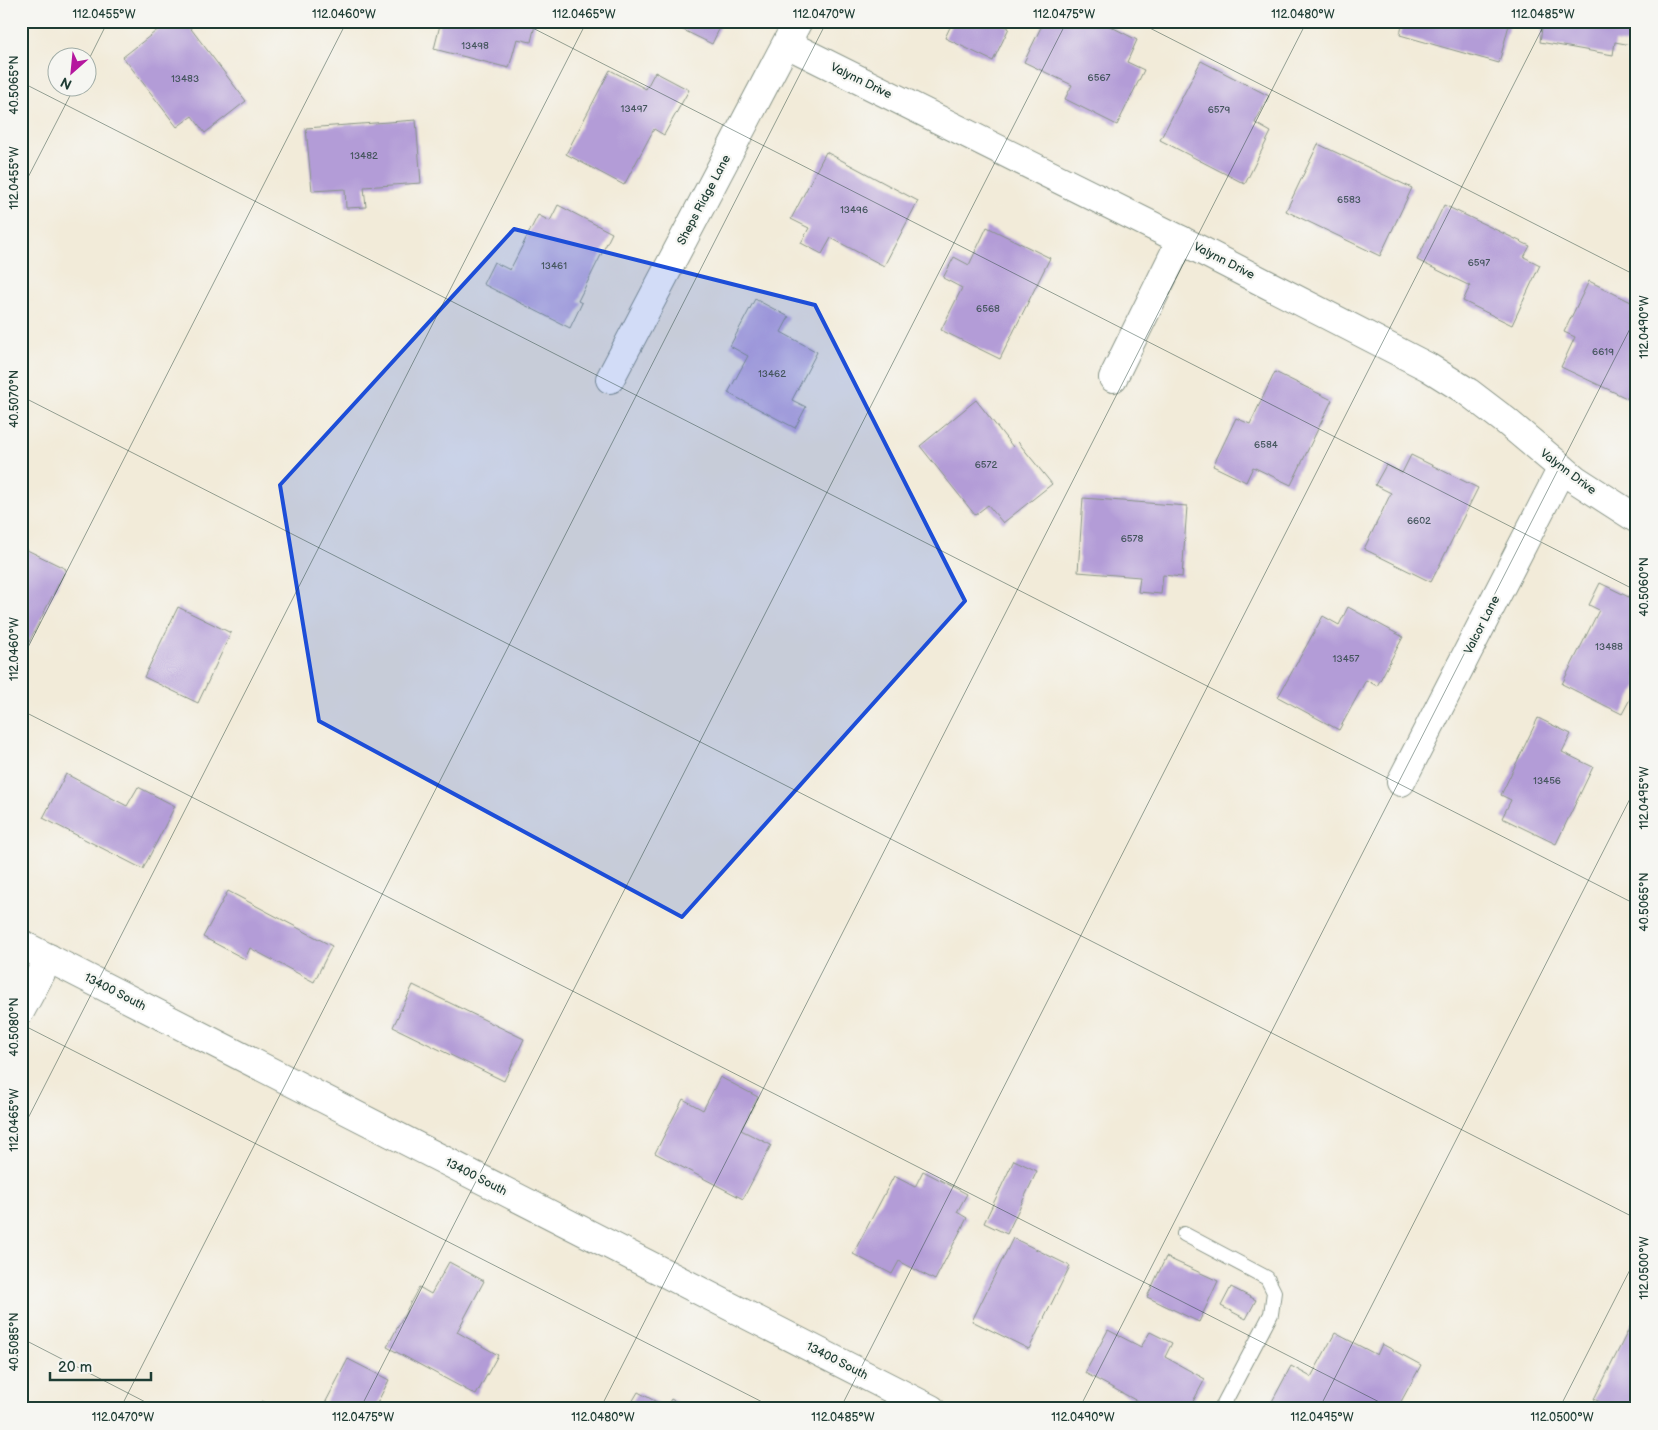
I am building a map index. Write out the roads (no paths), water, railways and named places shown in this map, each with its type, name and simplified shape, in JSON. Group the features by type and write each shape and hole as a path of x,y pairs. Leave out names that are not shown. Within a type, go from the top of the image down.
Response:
{"street":[{"name":"Valynn Drive","path":"792,33 1181,240 1428,367 1468,392 1562,468 1612,504 1637,519"},
{"name":"Sheps Ridge Lane","path":"610,379 792,33"},
{"path":"1113,378 1181,240"},
{"name":"Valcor Lane","path":"1401,782 1562,468"},
{"name":"13400 South","path":"21,944 931,1409"},
{"path":"21,1010 49,958"}],"lane":[{"path":"1184,1234 1268,1278 1274,1292 1271,1314 1220,1409"}]}
